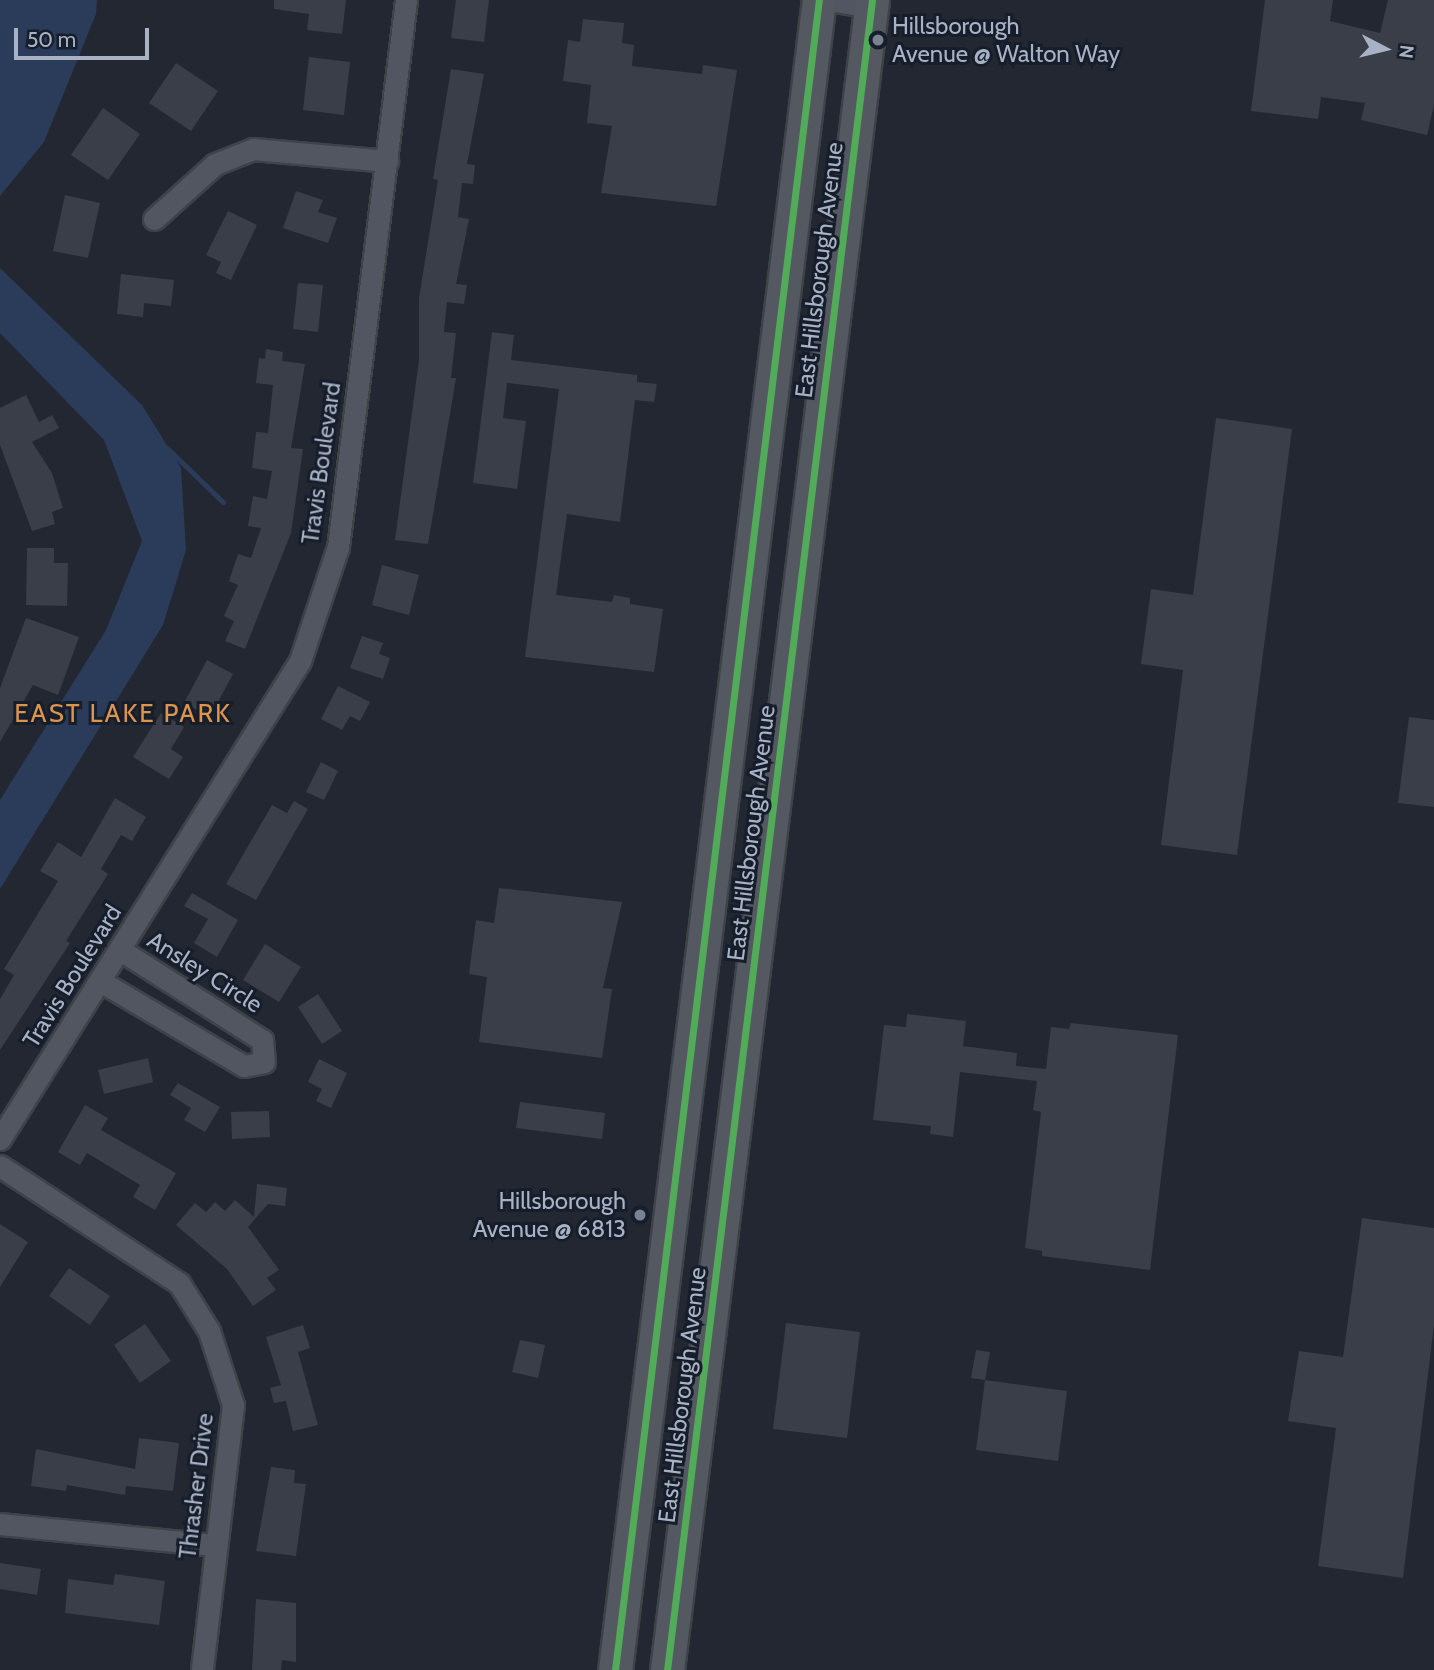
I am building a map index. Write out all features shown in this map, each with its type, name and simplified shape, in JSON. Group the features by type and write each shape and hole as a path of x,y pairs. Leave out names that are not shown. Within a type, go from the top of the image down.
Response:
{"main road":[{"name":"East Hillsborough Avenue","path":"615,1670 819,0"},
{"name":"East Hillsborough Avenue","path":"667,1670 872,4"},
{"path":"710,899 762,906"},
{"path":"663,1274 715,1282"}],"street":[{"name":"Travis Boulevard","path":"0,1139 300,662 338,547 406,0"},
{"path":"828,0 872,4"},
{"path":"155,219 215,164 253,149 387,161"},
{"name":"Ansley Circle","path":"100,981 244,1066 264,1062 262,1040 120,950"},
{"name":"Thrasher Drive","path":"0,1166 179,1283 209,1331 233,1405 202,1670"},
{"path":"0,1524 215,1545"}],"water":[{"path":"0,0 97,0 96,14 44,142 0,196"},
{"path":"0,268 142,405 181,468 186,550 163,625 0,889 0,800 106,630 142,541 104,440 0,333"}],"building":[{"path":"274,0 346,0 342,34 307,30 309,14 274,9"},
{"path":"456,0 489,0 484,42 451,38"},
{"path":"1265,0 1333,0 1330,21 1380,33 1388,0 1434,0 1434,105 1427,135 1361,120 1365,103 1321,97 1318,119 1251,111"},
{"path":"583,19 624,23 622,43 634,45 632,66 702,74 703,65 737,70 716,206 601,193 612,126 587,123 591,85 563,81 568,40 580,42"},
{"path":"309,57 350,62 344,115 303,110"},
{"path":"176,63 218,91 191,131 149,103"},
{"path":"451,69 484,74 467,164 475,165 473,184 462,183 458,217 469,219 456,284 467,285 464,304 447,302 444,332 456,333 451,378 456,378 428,544 395,540 419,360 419,298 438,180 433,179"},
{"path":"103,108 140,134 108,180 71,155"},
{"path":"296,191 323,200 318,212 337,218 328,243 283,228"},
{"path":"65,195 100,203 88,258 53,251"},
{"path":"228,211 257,225 231,280 216,273 221,262 206,255"},
{"path":"121,274 174,280 171,306 144,303 143,317 117,314"},
{"path":"298,283 323,285 318,332 293,329"},
{"path":"492,332 514,335 511,360 637,375 637,382 657,384 654,402 635,400 620,522 567,514 556,595 612,602 614,595 630,598 630,604 663,609 654,672 525,657 559,389 507,383 503,418 526,421 517,489 473,483"},
{"path":"266,349 283,352 282,361 305,364 291,448 303,449 291,533 245,649 225,641 234,621 224,616 238,585 229,581 238,554 251,558 261,528 248,526 253,496 267,499 272,471 252,468 256,432 268,433 273,385 256,383 259,358 265,359"},
{"path":"26,395 39,422 52,415 59,428 32,442 52,473 63,508 52,512 55,524 32,531 0,445 0,408"},
{"path":"1216,418 1292,429 1237,855 1161,845 1183,670 1141,664 1151,589 1193,595"},
{"path":"27,548 54,548 54,563 68,563 67,606 26,605"},
{"path":"382,565 419,575 409,615 372,605"},
{"path":"26,618 79,637 58,695 33,685 0,742 0,688"},
{"path":"362,636 383,643 379,654 390,658 383,679 350,668"},
{"path":"207,660 233,674 210,717 184,703"},
{"path":"338,686 370,702 360,721 350,716 342,730 321,719"},
{"path":"161,713 184,727 171,749 183,757 169,779 133,757"},
{"path":"1409,717 1434,720 1434,807 1398,803"},
{"path":"321,762 338,771 324,800 306,792"},
{"path":"115,798 146,817 132,841 121,835 101,869 108,874 66,941 70,943 0,1050 0,999 14,975 4,969 58,881 40,871 58,842 81,857"},
{"path":"294,801 308,809 256,900 226,884 272,805 287,813"},
{"path":"499,888 622,902 603,988 612,989 602,1058 479,1042 487,977 469,974 476,920 494,923"},
{"path":"192,893 238,920 217,957 194,943 208,919 184,906"},
{"path":"265,944 301,967 279,1002 243,980"},
{"path":"318,994 342,1031 322,1044 298,1007"},
{"path":"907,1014 966,1021 963,1046 1017,1053 1016,1066 1046,1069 1051,1027 1069,1029 1071,1023 1178,1035 1150,1270 1042,1256 1042,1251 1025,1248 1041,1112 1033,1110 1037,1081 960,1072 953,1137 930,1134 931,1126 873,1120 884,1025 906,1027"},
{"path":"148,1058 153,1082 104,1094 98,1070"},
{"path":"319,1059 347,1073 331,1108 316,1101 322,1089 308,1082"},
{"path":"178,1083 220,1107 205,1132 184,1120 191,1108 170,1095"},
{"path":"520,1102 605,1113 602,1139 516,1128"},
{"path":"85,1105 108,1118 101,1130 176,1173 155,1210 133,1197 140,1185 87,1153 80,1165 58,1152"},
{"path":"269,1111 270,1137 232,1139 231,1112"},
{"path":"257,1184 287,1188 285,1206 268,1204 248,1227 279,1270 267,1278 276,1290 253,1306 227,1269 176,1225 195,1203 206,1212 215,1202 225,1211 235,1200 254,1217"},
{"path":"1362,1218 1434,1228 1434,1325 1403,1578 1318,1566 1336,1428 1288,1421 1299,1351 1343,1357"},
{"path":"0,1224 28,1242 0,1287"},
{"path":"69,1268 110,1296 90,1325 49,1296"},
{"path":"786,1323 860,1332 847,1438 773,1429"},
{"path":"145,1324 171,1361 140,1383 114,1345"},
{"path":"303,1325 310,1348 298,1352 318,1425 293,1431 286,1401 274,1403 270,1388 281,1385 266,1337"},
{"path":"520,1340 545,1345 538,1378 512,1372"},
{"path":"976,1350 990,1352 985,1380 971,1378"},
{"path":"985,1380 1067,1391 1058,1461 976,1450"},
{"path":"139,1438 179,1443 173,1491 126,1486 125,1495 67,1485 66,1491 31,1486 36,1449 135,1469"},
{"path":"271,1467 295,1470 294,1483 306,1484 296,1556 256,1551"},
{"path":"0,1563 41,1569 37,1595 0,1589"},
{"path":"115,1574 165,1581 159,1625 65,1613 68,1579 113,1585"},
{"path":"256,1599 296,1603 296,1662 282,1660 281,1670 252,1670"}],"waterway":[{"path":"167,448 223,502"}],"cycle path":[{"path":"615,1670 819,0"},
{"path":"667,1670 872,0"}],"place":[{"name":"Hillsborough Avenue @ Walton Way","path":"878,40"},
{"name":"Hillsborough Avenue @ 6813","path":"640,1215"}],"district":[{"name":"EAST LAKE PARK","path":"123,714"}]}
